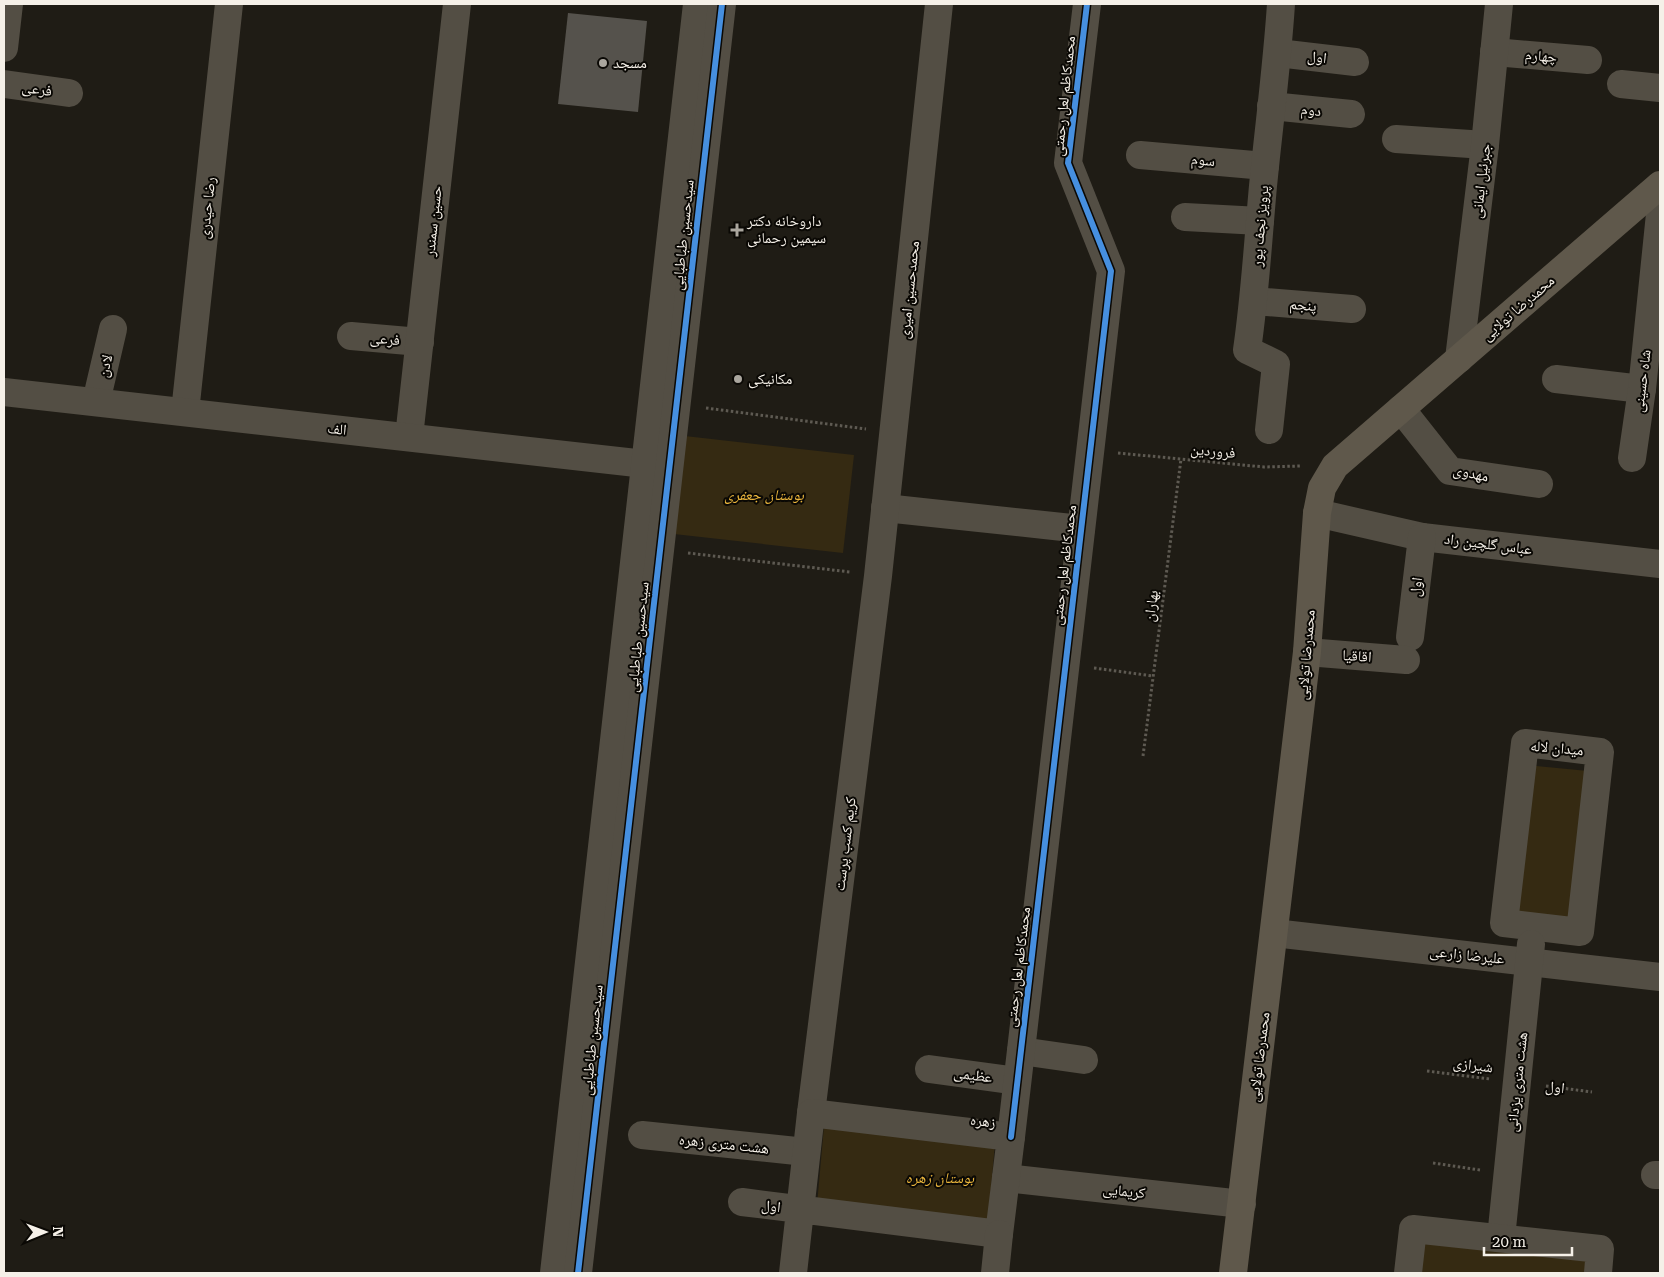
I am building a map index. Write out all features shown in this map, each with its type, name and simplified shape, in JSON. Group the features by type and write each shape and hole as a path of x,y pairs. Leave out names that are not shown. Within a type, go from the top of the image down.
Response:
{"main road":[{"name":"محمدرضا تولایی","path":"1233,1273 1308,652 1317,513 1322,488 1335,466 1660,185"}],"street":[{"path":"4,48 9,4"},
{"name":"رضا حیدری","path":"185,412 229,4"},
{"name":"حسین سمندر","path":"409,438 457,4"},
{"name":"سیدحسین طباطبایی","path":"554,1273 658,465 698,4"},
{"name":"سیدحسین طباطبایی","path":"578,1273 660,549 658,465 676,404 722,4"},
{"name":"محمدحسین امیری","path":"878,576 939,4"},
{"name":"محمدکاظم لعل رحمتی","path":"1011,1137 1111,271 1068,163 1086,4"},
{"name":"پرویز نجف پور","path":"1268,430 1276,364 1247,350 1254,301 1265,166 1282,4"},
{"name":"جبرئیل ایمانی","path":"1459,359 1485,145 1499,4"},
{"name":"اول","path":"1278,52 1355,62"},
{"name":"چهارم","path":"1494,52 1588,60"},
{"name":"فرعی","path":"4,84 69,93"},
{"path":"1622,84 1660,88"},
{"name":"دوم","path":"1271,106 1351,114"},
{"path":"1396,139 1485,145"},
{"name":"سوم","path":"1140,155 1265,166"},
{"name":"شاه حسینی","path":"1632,458 1642,389 1660,214"},
{"path":"1185,217 1260,221"},
{"name":"پنجم","path":"1254,301 1352,309"},
{"name":"لادن","path":"96,402 113,329"},
{"name":"فرعی","path":"351,336 420,342"},
{"path":"1556,379 1642,389"},
{"name":"الف","path":"4,392 658,465"},
{"name":"مهدوی","path":"1401,409 1450,471 1539,484"},
{"path":"885,508 1081,529"},
{"name":"عباس گلچین راد","path":"1317,513 1422,536 1660,564"},
{"name":"اول","path":"1408,649 1422,536"},
{"name":"کریم کسب پرست","path":"811,1113 878,576"},
{"name":"اقاقیا","path":"1308,652 1408,649"},
{"name":"میدان لاله","path":"1524,743 1600,752 1580,932 1533,926 1504,923 1524,743"},
{"name":"هشت متری یزدانی","path":"1501,1238 1533,926"},
{"name":"علیرضا زارعی","path":"1274,934 1660,977"},
{"path":"1021,1051 1084,1060"},
{"name":"عظیمی","path":"929,1068 1017,1081"},
{"path":"794,1273 811,1113"},
{"name":"زهره","path":"811,1113 1011,1137 995,1273"},
{"name":"هشت متری زهره","path":"642,1135 806,1152"},
{"name":"کریمایی","path":"1006,1178 1242,1204"},
{"name":"اول","path":"742,1202 800,1209"},
{"path":"800,1209 1000,1234"},
{"path":"1408,1273 1413,1229 1600,1249 1598,1273"}],"path":[{"path":"676,404 894,432"},
{"path":"660,549 878,576"},
{"path":"1065,664 1153,676"},
{"path":"1433,1163 1508,1173"}],"green space":[{"name":"بوستان جعفری","path":"685,436 854,455 843,553 674,534"},
{"path":"1526,765 1588,771 1573,922 1511,915"},
{"name":"بوستان زهره","path":"824,1126 995,1143 988,1223 817,1205"},
{"path":"1420,1237 1592,1256 1591,1273 1416,1273"}],"building":[{"name":"مسجد","path":"568,13 647,21 638,112 558,104"}],"cycle path":[{"path":"578,1273 722,4"},
{"path":"1011,1137 1111,271 1068,163 1087,4"}],"place":[{"name":"مسجد","path":"603,63"},
{"name":"داروخانه دکتر سیمین رحمانی","path":"737,230"},
{"name":"مکانیکی","path":"738,379"}]}
